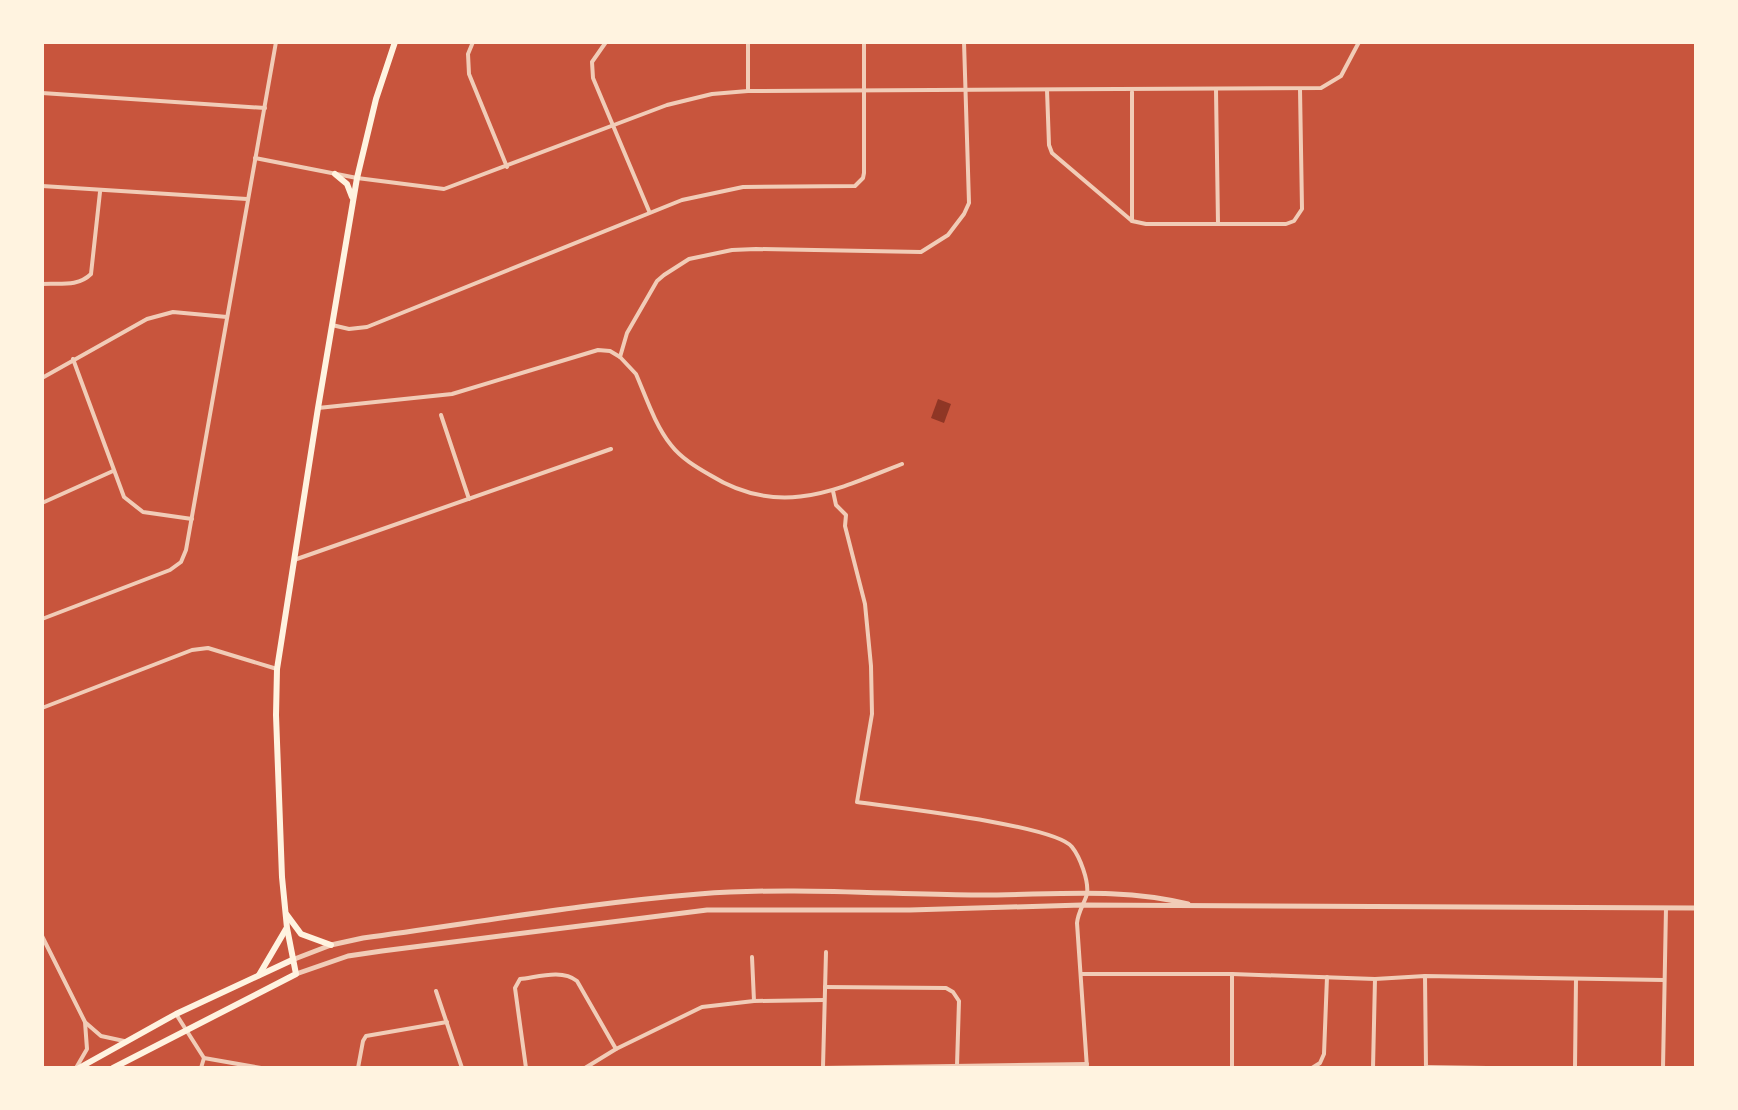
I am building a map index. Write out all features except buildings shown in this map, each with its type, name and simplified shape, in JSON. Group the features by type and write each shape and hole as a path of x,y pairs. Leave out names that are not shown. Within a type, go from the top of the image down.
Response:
{"main road":[{"path":"113,1068 296,974 285,912 278,777 277,669 357,178 376,99 395,42"},
{"path":"335,174 347,184 354,200"},
{"path":"285,912 301,934 331,945"},
{"path":"257,978 287,928"},
{"path":"78,1068 176,1014 292,960"}],"street":[{"path":"42,619 170,570 181,562 186,550 276,42"},
{"path":"473,42 468,54 469,74 507,167"},
{"path":"606,42 592,62 591,70 649,211"},
{"path":"748,42 748,91"},
{"path":"332,325 349,329 367,327 682,200 743,187 855,186 864,173 864,42"},
{"path":"620,357 627,333 657,281 689,259 732,250 756,249 921,252 940,242 959,222 969,203 964,42"},
{"path":"255,158 357,178 444,189 612,124 689,98 748,91 1321,88 1341,76 1359,42"},
{"path":"1047,90 1052,153 1132,221 1146,224 1286,224 1294,221 1302,209 1300,89"},
{"path":"1132,90 1132,221"},
{"path":"1216,90 1218,224"},
{"path":"42,93 265,108"},
{"path":"42,186 247,199"},
{"path":"42,284 81,282 91,274 100,192"},
{"path":"42,378 161,314 173,312 228,318"},
{"path":"318,408 452,394 598,350 610,351 636,374 669,443 677,453 702,471 736,488 771,498 802,497 833,491 902,464 863,479"},
{"path":"73,359 124,497 143,512 192,519"},
{"path":"441,415 469,499"},
{"path":"294,560 611,449"},
{"path":"42,503 113,471"},
{"path":"826,952 822,1068 1087,1066 1077,923 1087,893 1087,883 1077,854 1061,839 958,816 857,802 872,714 871,666 859,575 845,526 846,515 836,505 833,491"},
{"path":"42,708 192,650 208,648 277,669"},
{"path":"292,960 331,945 448,926 701,894 1123,893 1193,905"},
{"path":"296,974 348,956 707,910 910,910 1082,905 1696,908"},
{"path":"1663,1068 1666,908"},
{"path":"43,940 85,1022 101,1036 125,1041"},
{"path":"752,957 754,1001"},
{"path":"526,1068 515,988 520,979 563,974 571,976 577,981 616,1049"},
{"path":"1081,974 1664,980"},
{"path":"1232,974 1232,1068"},
{"path":"1425,976 1426,1067 1487,1068"},
{"path":"1312,1068 1321,1066 1324,1054 1327,977"},
{"path":"1373,1068 1375,979"},
{"path":"1575,1068 1576,979"},
{"path":"825,987 946,988 953,992 959,1001 957,1066"},
{"path":"436,991 462,1068"},
{"path":"585,1068 616,1049 702,1007 754,1001 824,1000"},
{"path":"176,1014 204,1058 261,1068"},
{"path":"78,1068 87,1049 85,1022"},
{"path":"358,1068 366,1036 447,1022"},
{"path":"201,1068 204,1058"}],"shaded area":[{"path":"938,399 951,404 944,423 931,418"}]}
